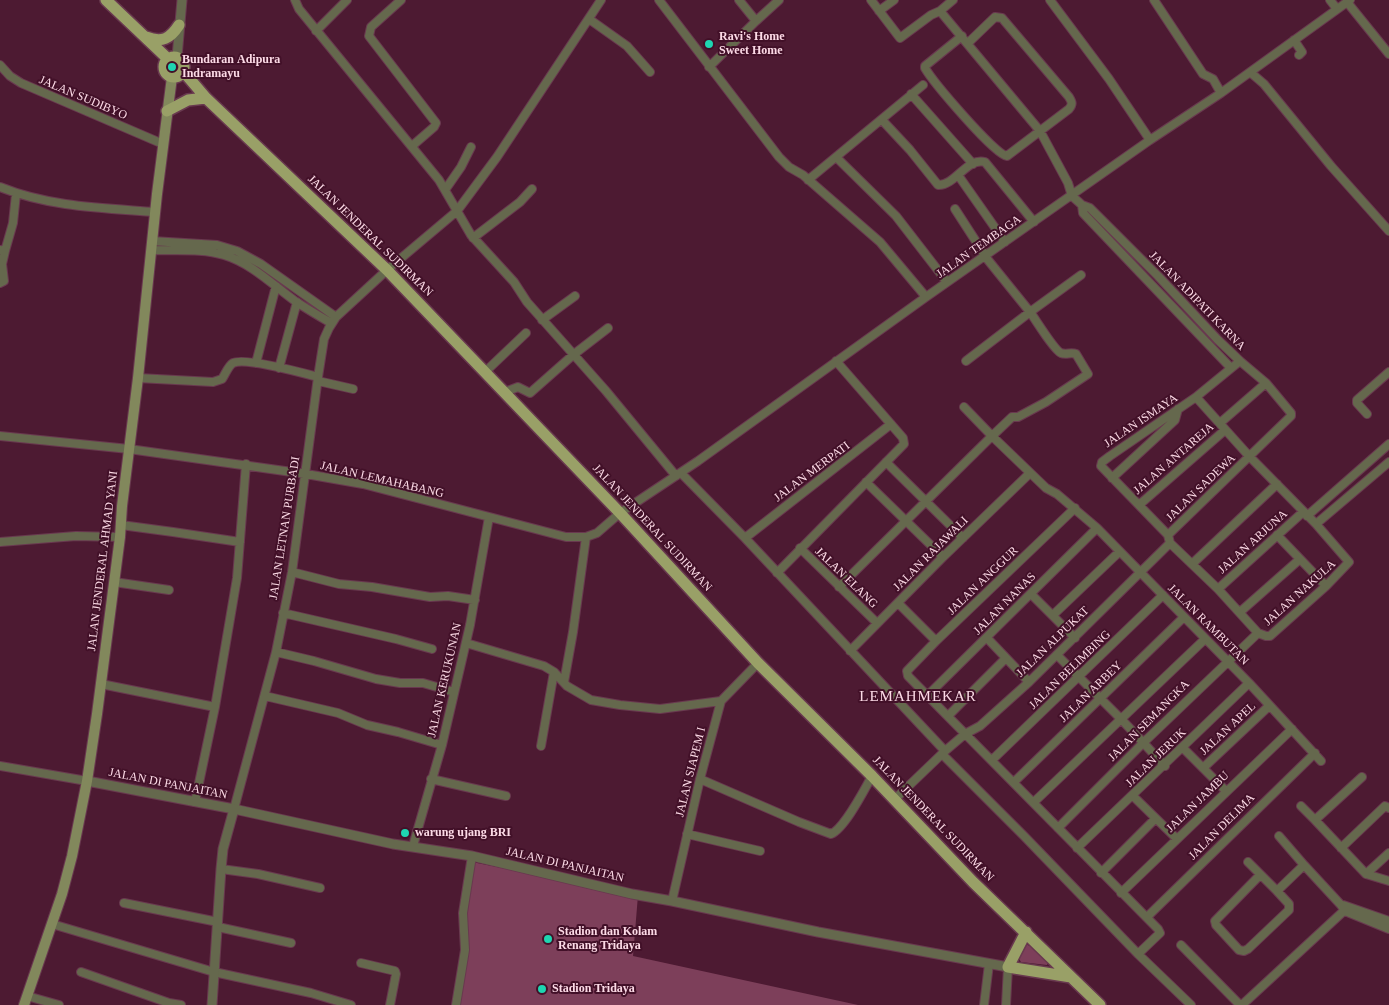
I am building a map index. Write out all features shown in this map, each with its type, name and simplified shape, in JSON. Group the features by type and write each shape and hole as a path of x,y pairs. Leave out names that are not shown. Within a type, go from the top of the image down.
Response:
{"main road":[{"path":"106,0 144,36 172,58 183,63 183,72 172,77 164,70 164,62 172,58"},
{"path":"144,36 161,41 173,34 179,25"},
{"name":"JALAN JENDERAL SUDIRMAN","path":"183,72 206,98 387,270 620,513 758,663 872,776 973,882 1100,1005"},
{"name":"JALAN JENDERAL AHMAD YANI","path":"26,1000 52,924 72,856 87,781 120,537 172,77"},
{"path":"167,111 193,98 206,98"},
{"path":"1026,932 1008,967 1071,977"}],"street":[{"path":"172,58 182,0"},
{"path":"295,0 299,9 316,31 412,146 445,190 473,238 514,282 542,320 678,474 745,538 944,753 1138,954 1191,1005"},
{"path":"316,31 347,0"},
{"path":"401,0 371,28 369,36 436,123 434,127 412,146"},
{"name":"JALAN LETNAN PURBADI","path":"234,809 276,652 282,613 292,572 324,339 334,320 455,209 497,157 601,0"},
{"path":"659,0 779,157 880,242 926,297"},
{"path":"739,0 756,21"},
{"path":"709,67 779,0"},
{"path":"871,0 900,38 953,0"},
{"path":"879,10 894,0"},
{"path":"1050,0 1150,140"},
{"path":"1154,0 1203,74 1213,79 1221,93"},
{"path":"1330,0 1336,9"},
{"path":"1350,4 1359,18 1389,54"},
{"name":"JALAN TEMBAGA","path":"620,513 678,474 947,282 987,258 1005,242 1034,222 1077,201 1150,140 1297,46 1336,9 1350,4"},
{"path":"940,11 1040,131 1077,201"},
{"path":"962,36 925,66 926,70 981,135 1002,155 1007,156 1069,109 1072,102 1069,97 1002,18 996,18 968,43"},
{"path":"589,19 627,46 650,72"},
{"name":"JALAN SUDIBYO","path":"0,65 10,76 21,83 163,144"},
{"path":"1253,75 1264,84 1389,231"},
{"path":"808,180 922,85"},
{"path":"911,94 973,164"},
{"path":"882,120 910,150 935,183 943,185 973,164 981,161 985,162 1034,222"},
{"path":"445,190 461,167 471,147"},
{"path":"836,157 896,216 947,282"},
{"path":"958,175 1005,242"},
{"path":"0,187 16,194 73,205 156,212"},
{"path":"473,238 520,202 532,189"},
{"path":"0,282 4,281 2,250 13,223 16,194"},
{"name":"JALAN ADIPATI KARNA","path":"1077,201 1090,208 1240,361 1266,383 1291,413 1291,416"},
{"name":"JALAN ADIPATI KARNA","path":"1077,201 1084,213 1231,368"},
{"path":"839,587 1012,418 1018,417 1046,402 1088,374 1076,354 1064,354 1055,349 1030,312 987,258 955,209"},
{"path":"152,246 217,245 236,251 261,264 334,320"},
{"path":"152,246 223,254 245,265 297,302 334,320"},
{"path":"966,361 1081,275"},
{"path":"1150,284 1158,276"},
{"path":"256,363 276,286"},
{"path":"542,320 575,296"},
{"path":"279,368 297,302"},
{"path":"505,392 518,387 530,393 573,355 608,328"},
{"path":"485,372 526,333"},
{"path":"1210,346 1218,339"},
{"path":"777,573 904,444 903,438 836,361"},
{"name":"JALAN ISMAYA","path":"1112,478 1101,464 1196,397 1240,361"},
{"path":"138,378 213,382 222,379 236,362 256,363 353,389"},
{"path":"1367,414 1357,403 1357,400 1389,372"},
{"name":"JALAN ANTAREJA","path":"1139,505 1223,427 1266,383"},
{"path":"1196,397 1249,456 1316,524 1389,462"},
{"name":"JALAN RAMBUTAN","path":"964,407 1029,474 1046,488 1058,494 1097,528 1249,683 1322,761"},
{"path":"1178,409 1175,420 1112,478 1192,564 1262,634"},
{"name":"JALAN SADEWA","path":"1169,539 1249,456 1291,416"},
{"name":"JALAN MERPATI","path":"745,538 891,424"},
{"name":"JALAN LEMAHABANG","path":"0,436 129,449 246,464 306,474 363,484 566,537 586,537"},
{"name":"JALAN ARJUNA","path":"1218,589 1277,535 1389,444"},
{"path":"886,462 963,538"},
{"path":"195,802 215,707 237,578 246,464"},
{"name":"JALAN RAJAWALI","path":"850,651 1029,474"},
{"path":"866,482 943,557"},
{"path":"1192,564 1277,484"},
{"name":"JALAN ANGGUR","path":"927,696 908,676 907,671 1075,508"},
{"path":"564,682 586,537 597,533 620,513"},
{"name":"JALAN KERUKUNAN","path":"412,846 442,745 466,643 489,517"},
{"name":"JALAN NAKULA","path":"1262,634 1275,633 1348,564 1316,524"},
{"path":"120,526 240,542"},
{"name":"JALAN NANAS","path":"927,696 1097,528"},
{"path":"1277,535 1326,586"},
{"path":"0,542 76,536 120,537"},
{"name":"JALAN ALPUKAT","path":"895,800 944,753 966,734 980,726 1029,682 1140,573 1169,539"},
{"name":"JALAN ELANG","path":"800,548 877,624"},
{"path":"1053,615 1119,552"},
{"path":"1240,612 1300,559"},
{"path":"292,572 348,585 379,588 430,597 448,596 475,600"},
{"path":"114,582 169,590"},
{"path":"1031,594 1075,638"},
{"name":"JALAN BELIMBING","path":"992,760 1163,596"},
{"path":"898,603 936,641"},
{"path":"282,613 432,649"},
{"name":"JALAN ARBEY","path":"1014,782 1184,617"},
{"name":"JALAN SEMANGKA","path":"1058,828 1227,661 1262,634"},
{"path":"986,638 1029,682"},
{"path":"1034,802 1205,639"},
{"path":"466,643 536,664 554,672 567,686 586,698 620,705 660,709 721,701"},
{"path":"276,652 376,679 400,683 424,683 454,692"},
{"path":"1056,655 1099,700 1122,720 1164,766"},
{"path":"949,716 1006,658"},
{"name":"JALAN SIAPEM I","path":"672,901 700,779 721,701 758,663"},
{"path":"540,746 554,672"},
{"name":"JALAN JERUK","path":"1077,848 1249,683"},
{"path":"101,684 215,707"},
{"path":"265,696 338,713 367,726 398,732 442,745"},
{"path":"927,696 1034,802 1101,873 1147,917 1160,933 1138,954"},
{"name":"JALAN APEL","path":"1203,768 1269,706"},
{"name":"JALAN JAMBU","path":"1120,892 1292,728"},
{"path":"1183,748 1226,791"},
{"name":"JALAN DELIMA","path":"1147,917 1315,753"},
{"path":"0,766 87,781"},
{"path":"700,779 831,834 839,828 849,815 872,776"},
{"path":"1315,820 1362,776"},
{"path":"431,779 506,796"},
{"name":"JALAN DI PANJAITAN","path":"87,781 234,809 393,844 472,856 622,892 818,932 1008,967"},
{"path":"1132,796 1176,839"},
{"path":"1301,806 1366,874 1389,881"},
{"path":"1341,848 1385,806 1389,808"},
{"path":"213,1005 223,849 234,809"},
{"path":"1101,873 1155,819"},
{"path":"687,834 760,850"},
{"path":"1279,836 1345,907 1389,929"},
{"path":"1366,874 1389,853"},
{"path":"456,1005 465,950 463,913 472,856"},
{"path":"1248,862 1289,904 1289,910 1248,949 1244,951 1239,950 1216,925 1216,920 1260,875"},
{"path":"1277,890 1304,865"},
{"path":"221,869 258,874 320,888"},
{"path":"124,903 291,943"},
{"path":"1345,907 1389,921"},
{"path":"1181,945 1241,1005 1345,907"},
{"path":"52,924 214,972 311,993 352,1005"},
{"path":"361,963 395,971 390,1005"},
{"path":"984,1005 990,964"},
{"path":"1006,1005 1008,967"},
{"path":"81,972 181,1005"},
{"path":"26,1000 59,1005"}],"shaded area":[{"name":"Stadion dan Kolam Renang Tridaya","path":"467,861 638,895 633,956 858,1005 455,1005 462,961 460,923"},
{"path":"1025,944 1030,946 1048,963 1047,965 1021,962 1018,957"}],"place":[{"name":"Ravi's Home Sweet Home","path":"709,44"},
{"name":"Bundaran Adipura Indramayu","path":"172,67"},
{"name":"warung ujang BRI","path":"405,833"},
{"name":"Stadion dan Kolam Renang Tridaya","path":"548,939"},
{"name":"Stadion Tridaya","path":"542,989"}],"district":[{"name":"LEMAHMEKAR","path":"918,697"}]}
